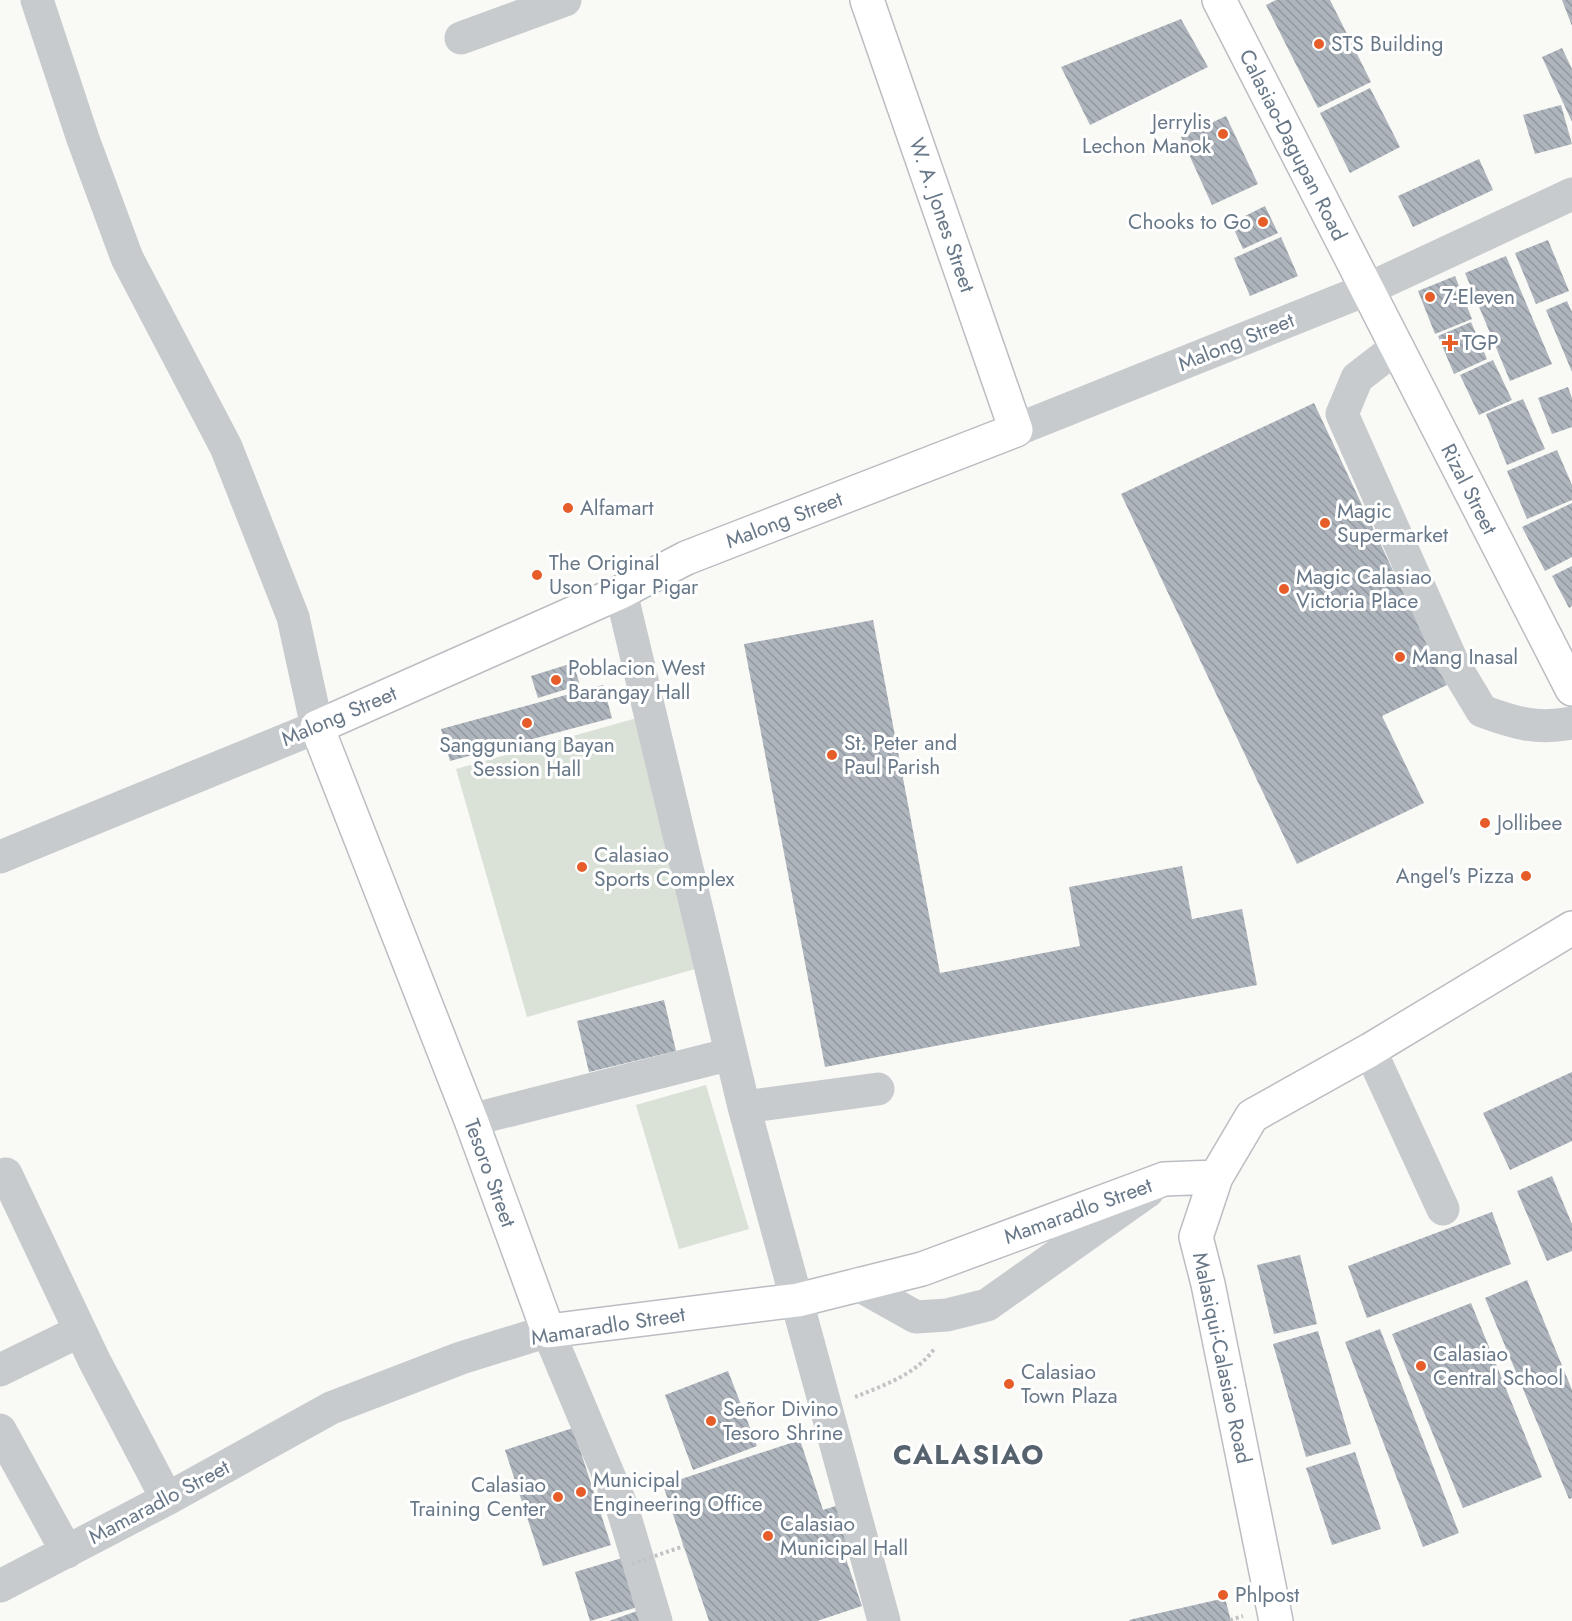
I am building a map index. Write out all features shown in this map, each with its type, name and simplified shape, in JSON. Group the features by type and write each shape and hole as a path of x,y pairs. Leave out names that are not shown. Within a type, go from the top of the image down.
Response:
{"main road":[{"name":"W. A. Jones Street","path":"867,0 1016,430"},
{"name":"Calasiao-Dagupan Road","path":"1219,0 1368,289"},
{"name":"Rizal Street","path":"1368,289 1572,689"},
{"name":"Malong Street","path":"317,727 621,592 686,558 1016,430"},
{"name":"Tesoro Street","path":"317,727 471,1120 548,1331"},
{"name":"Malasiqui-Calasiao Road","path":"1276,1621 1208,1284 1196,1237 1216,1177 1252,1116 1370,1050 1572,928"},
{"name":"Mamaradlo Street","path":"548,1331 798,1300 922,1269 1164,1179 1216,1177"}],"street":[{"path":"37,0 83,139 127,258 226,447 293,617 317,727"},
{"path":"461,38 565,0"},
{"name":"Malong Street","path":"1016,430 1368,289 1572,194"},
{"path":"1397,347 1357,378 1342,414 1452,661 1482,711 1519,724 1554,727 1572,723"},
{"path":"621,592 744,1107 884,1621"},
{"name":"Malong Street","path":"0,857 317,727"},
{"path":"1370,1050 1443,1209"},
{"path":"471,1120 731,1054"},
{"path":"744,1107 878,1089"},
{"path":"6,1174 80,1331 166,1499"},
{"path":"857,1284 916,1317 947,1315 987,1305 1164,1179"},
{"path":"0,1370 80,1331"},
{"name":"Mamaradlo Street","path":"0,1586 166,1499 331,1408 461,1358 548,1331"},
{"name":"Tesoro Street","path":"548,1331 622,1507 656,1621"},
{"path":"0,1430 67,1552"}],"path":[{"path":"827,1408 887,1384 927,1359 941,1340 947,1315"},
{"path":"632,1564 684,1546"}],"shaded area":[{"name":"Calasiao Sports Complex","path":"637,718 709,965 527,1017 456,769"},
{"path":"706,1085 749,1229 679,1249 636,1105"}],"building":[{"name":"STS Building","path":"1276,0 1330,0 1371,82 1318,108 1266,5"},
{"path":"1562,0 1572,0 1572,26"},
{"path":"1181,19 1208,67 1090,125 1061,67"},
{"path":"1562,48 1572,69 1572,122 1542,57"},
{"path":"1370,88 1400,147 1350,173 1320,113"},
{"path":"1561,105 1572,144 1535,154 1523,115"},
{"path":"1226,116 1258,184 1212,205 1181,137"},
{"path":"1479,159 1493,190 1413,227 1398,196"},
{"path":"1265,206 1278,233 1243,249 1231,223"},
{"path":"1281,237 1298,276 1250,296 1234,258"},
{"path":"1548,240 1569,291 1536,304 1515,253"},
{"path":"1506,256 1552,364 1510,381 1465,273"},
{"path":"1455,276 1472,319 1435,334 1418,291"},
{"path":"1567,301 1572,312 1572,372 1546,310"},
{"path":"1471,322 1487,359 1454,374 1438,336"},
{"path":"1493,360 1512,400 1479,415 1460,375"},
{"path":"1568,387 1572,398 1572,427 1552,434 1538,398"},
{"path":"1523,399 1545,449 1507,465 1486,414"},
{"name":"Magic Calasiao Victoria Place","path":"1314,403 1447,685 1382,716 1424,803 1297,864 1121,494"},
{"path":"1557,450 1572,485 1572,500 1527,519 1507,471"},
{"path":"1572,503 1572,557 1545,571 1522,527"},
{"path":"1572,566 1572,606 1569,608 1552,576"},
{"name":"St. Peter and Paul Parish","path":"873,620 940,973 1080,946 1069,887 1182,866 1192,919 1242,909 1257,985 825,1067 744,644"},
{"name":"Poblacion West Barangay Hall","path":"573,663 580,685 538,698 531,676"},
{"name":"Sangguniang Bayan Session Hall","path":"603,685 612,718 450,761 441,729"},
{"path":"664,1000 676,1051 589,1072 577,1021"},
{"path":"1572,1072 1572,1141 1510,1170 1483,1113"},
{"path":"1552,1176 1572,1224 1572,1251 1547,1261 1517,1191"},
{"path":"1492,1212 1511,1264 1367,1318 1348,1266"},
{"path":"1300,1255 1317,1324 1274,1334 1257,1265"},
{"path":"1527,1280 1572,1390 1572,1498 1569,1499 1485,1298"},
{"path":"1471,1303 1542,1477 1463,1508 1392,1334"},
{"path":"1380,1329 1459,1533 1423,1547 1345,1342"},
{"path":"1318,1331 1351,1444 1306,1457 1273,1344"},
{"name":"Señor Divino Tesoro Shrine","path":"728,1371 757,1446 693,1470 665,1395"},
{"name":"Calasiao Training Center","path":"573,1428 611,1545 543,1566 505,1450"},
{"name":"Calasiao Municipal Hall","path":"800,1440 823,1510 845,1503 861,1550 845,1556 862,1606 817,1621 709,1621 663,1485"},
{"path":"1355,1452 1381,1529 1332,1545 1306,1468"},
{"path":"629,1556 645,1605 590,1621 575,1572"},
{"path":"1225,1598 1231,1621 1129,1620"},
{"path":"637,1611 641,1621 609,1621"}],"place":[{"name":"STS Building","path":"1319,44"},
{"name":"Jerrylis Lechon Manok","path":"1223,134"},
{"name":"Chooks to Go","path":"1263,222"},
{"name":"7-Eleven","path":"1430,297"},
{"name":"TGP","path":"1450,343"},
{"name":"Alfamart","path":"568,508"},
{"name":"Magic Supermarket","path":"1325,523"},
{"name":"The Original Uson Pigar Pigar","path":"537,575"},
{"name":"Magic Calasiao Victoria Place","path":"1284,589"},
{"name":"Mang Inasal","path":"1400,657"},
{"name":"Poblacion West Barangay Hall","path":"556,680"},
{"name":"Sangguniang Bayan Session Hall","path":"527,723"},
{"name":"St. Peter and Paul Parish","path":"832,755"},
{"name":"Jollibee","path":"1485,823"},
{"name":"Calasiao Sports Complex","path":"582,867"},
{"name":"Angel's Pizza","path":"1526,876"},
{"name":"Calasiao Central School","path":"1421,1366"},
{"name":"Calasiao Town Plaza","path":"1009,1384"},
{"name":"Señor Divino Tesoro Shrine","path":"711,1421"},
{"name":"Municipal Engineering Office","path":"581,1492"},
{"name":"Calasiao Training Center","path":"558,1497"},
{"name":"Calasiao Municipal Hall","path":"768,1536"},
{"name":"Phlpost","path":"1223,1595"}],"district":[{"name":"CALASIAO","path":"969,1454"}]}
